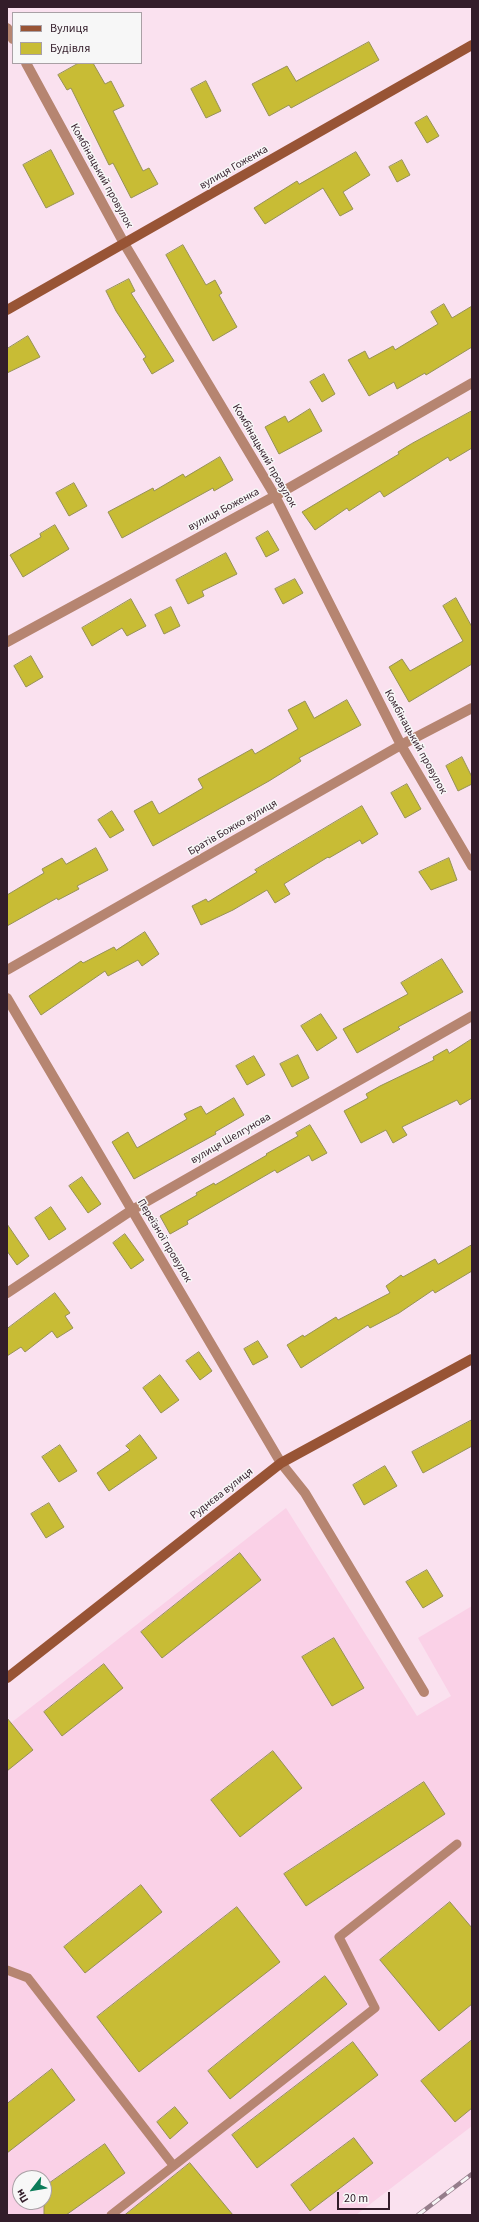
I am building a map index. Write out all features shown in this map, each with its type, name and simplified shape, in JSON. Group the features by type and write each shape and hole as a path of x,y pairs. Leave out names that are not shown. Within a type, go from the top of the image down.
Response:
{"street":[{"path":"7,28 12,37"},
{"name":"вулиця Гоженка","path":"7,310 125,245 472,45"},
{"name":"Комбінацький провулок","path":"27,64 125,245 275,496 401,745 472,866"},
{"name":"вулиця Боженка","path":"7,642 275,496 472,383"},
{"name":"Братів Божко вулиця","path":"7,970 401,745 472,708"},
{"name":"Переїзної провулок","path":"7,998 282,1463 305,1493 424,1692"},
{"name":"вулиця Шелгунова","path":"7,1293 132,1210 472,1016"},
{"name":"Руднєва вулиця","path":"7,1678 282,1463 472,1359"}],"lane":[{"path":"112,2215 173,2165 374,2008 339,1937 457,1844"},
{"path":"7,1970 28,1978 173,2165"}],"shaded area":[{"path":"286,1508 417,1716 451,1696 418,1638 472,1606 472,2126 356,2215 7,2215 7,1726"}],"building":[{"path":"369,42 379,60 291,108 289,105 269,116 252,84 287,66 296,81"},
{"path":"77,64 94,64 105,84 111,81 124,106 113,111 143,171 149,168 158,184 131,198 113,163 109,165 71,88 67,90 58,75"},
{"path":"206,81 221,111 206,118 191,89"},
{"path":"427,116 439,136 427,143 415,123"},
{"path":"51,150 74,194 46,208 23,165"},
{"path":"356,152 370,175 343,192 353,209 340,216 323,188 265,224 254,208 297,181 299,184"},
{"path":"402,160 410,175 397,182 389,167"},
{"path":"183,245 206,285 215,280 222,293 219,295 237,327 213,341 166,255"},
{"path":"129,279 135,291 131,293 174,361 152,374 143,359 146,357 116,311 106,291"},
{"path":"444,304 452,318 472,306 472,347 426,375 425,373 397,389 394,382 369,396 348,360 365,351 369,359 393,346 395,350 438,324 431,312"},
{"path":"28,336 40,357 7,373 7,349"},
{"path":"324,374 335,394 322,402 310,382"},
{"path":"310,409 322,431 279,454 265,427 285,416 288,422"},
{"path":"472,411 472,448 450,461 448,457 384,497 380,491 349,511 347,508 315,530 302,512 399,454 398,452 411,444"},
{"path":"220,457 233,480 214,491 213,488 122,538 108,512 153,488 154,491 183,474 185,477"},
{"path":"74,483 87,506 69,516 56,493"},
{"path":"55,525 69,549 23,577 10,555 41,537 40,534"},
{"path":"268,531 279,550 266,557 256,538"},
{"path":"226,553 237,574 202,591 204,596 188,604 176,580"},
{"path":"295,579 303,593 283,604 275,589"},
{"path":"456,598 472,627 472,664 409,702 389,667 402,659 410,671 463,641 443,606"},
{"path":"131,599 146,626 127,636 122,628 92,646 82,628"},
{"path":"171,607 180,626 164,634 155,615"},
{"path":"31,656 43,677 26,687 14,666"},
{"path":"347,700 361,725 299,758 301,761 269,781 153,846 134,811 152,801 159,814 203,788 198,779 252,749 255,754 298,729 288,710 305,701 314,718"},
{"path":"462,757 472,777 472,784 458,791 446,766"},
{"path":"407,784 421,809 405,818 391,793"},
{"path":"362,806 378,834 362,844 360,840 329,858 328,857 284,884 290,894 275,903 267,890 233,910 201,925 192,906 206,899 208,902 257,872 255,870"},
{"path":"112,811 124,830 110,838 98,820"},
{"path":"96,848 108,870 77,886 79,889 58,900 57,898 7,926 7,895 44,873 42,869 62,858 66,864"},
{"path":"449,858 457,880 431,890 419,872"},
{"path":"145,932 159,954 142,966 138,960 108,976 105,971 41,1015 29,996 81,961 83,963 114,947 116,950"},
{"path":"442,959 463,992 398,1027 400,1029 357,1053 343,1029 408,994 401,983"},
{"path":"321,1014 337,1038 317,1051 301,1026"},
{"path":"472,1039 472,1098 460,1105 457,1100 402,1127 407,1135 393,1143 386,1130 361,1143 344,1111 368,1098 366,1094 380,1086 434,1060 433,1057 447,1049 449,1053"},
{"path":"298,1055 309,1078 292,1087 280,1064"},
{"path":"254,1056 265,1075 247,1085 236,1066"},
{"path":"234,1098 244,1115 215,1132 216,1134 134,1179 112,1142 128,1132 137,1148 187,1119 184,1114 201,1106 206,1114"},
{"path":"310,1125 327,1153 312,1161 309,1155 277,1173 275,1170 187,1221 188,1224 170,1234 160,1216 197,1195 196,1193 214,1183 215,1185 267,1155 266,1154 298,1136 296,1133"},
{"path":"82,1177 101,1204 88,1213 69,1186"},
{"path":"51,1207 66,1229 49,1240 35,1218"},
{"path":"7,1224 29,1256 17,1265 7,1251"},
{"path":"125,1234 144,1260 131,1269 113,1243"},
{"path":"472,1245 472,1271 435,1293 433,1290 399,1313 370,1328 368,1325 301,1368 287,1345 303,1335 304,1337 336,1317 338,1320 390,1293 386,1286 401,1275 403,1277 435,1259 438,1264"},
{"path":"55,1293 70,1313 65,1316 73,1328 57,1338 52,1331 25,1352 21,1347 7,1356 7,1329"},
{"path":"258,1341 268,1357 253,1365 244,1349"},
{"path":"199,1352 212,1371 200,1380 186,1361"},
{"path":"160,1375 179,1400 161,1413 143,1388"},
{"path":"472,1420 472,1446 423,1473 412,1452"},
{"path":"140,1435 157,1458 109,1491 97,1473 130,1450 126,1446"},
{"path":"60,1445 77,1471 59,1482 42,1457"},
{"path":"385,1466 397,1486 364,1505 353,1485"},
{"path":"49,1503 64,1527 46,1538 31,1514"},
{"path":"240,1553 261,1580 162,1658 141,1632"},
{"path":"427,1570 443,1596 423,1608 406,1582"},
{"path":"334,1638 364,1688 332,1706 302,1657"},
{"path":"104,1664 123,1688 62,1736 44,1712"},
{"path":"7,1718 33,1750 7,1771"},
{"path":"273,1751 302,1788 240,1837 211,1800"},
{"path":"424,1782 445,1814 306,1906 284,1874"},
{"path":"141,1885 162,1912 85,1973 64,1947"},
{"path":"450,1902 472,1928 472,2004 439,2031 380,1960"},
{"path":"237,1907 280,1962 139,2072 97,2017"},
{"path":"325,1976 347,2004 230,2099 208,2071"},
{"path":"472,2040 472,2108 455,2122 421,2081"},
{"path":"353,2042 378,2075 257,2168 232,2135"},
{"path":"52,2069 75,2100 7,2153 7,2104"},
{"path":"175,2107 188,2123 170,2139 157,2122"},
{"path":"354,2138 373,2163 310,2211 291,2185"},
{"path":"105,2144 125,2173 66,2215 44,2215 44,2210 52,2210 52,2181"},
{"path":"190,2163 233,2215 125,2215"}],"railway":[{"path":"418,2215 472,2174"}]}
